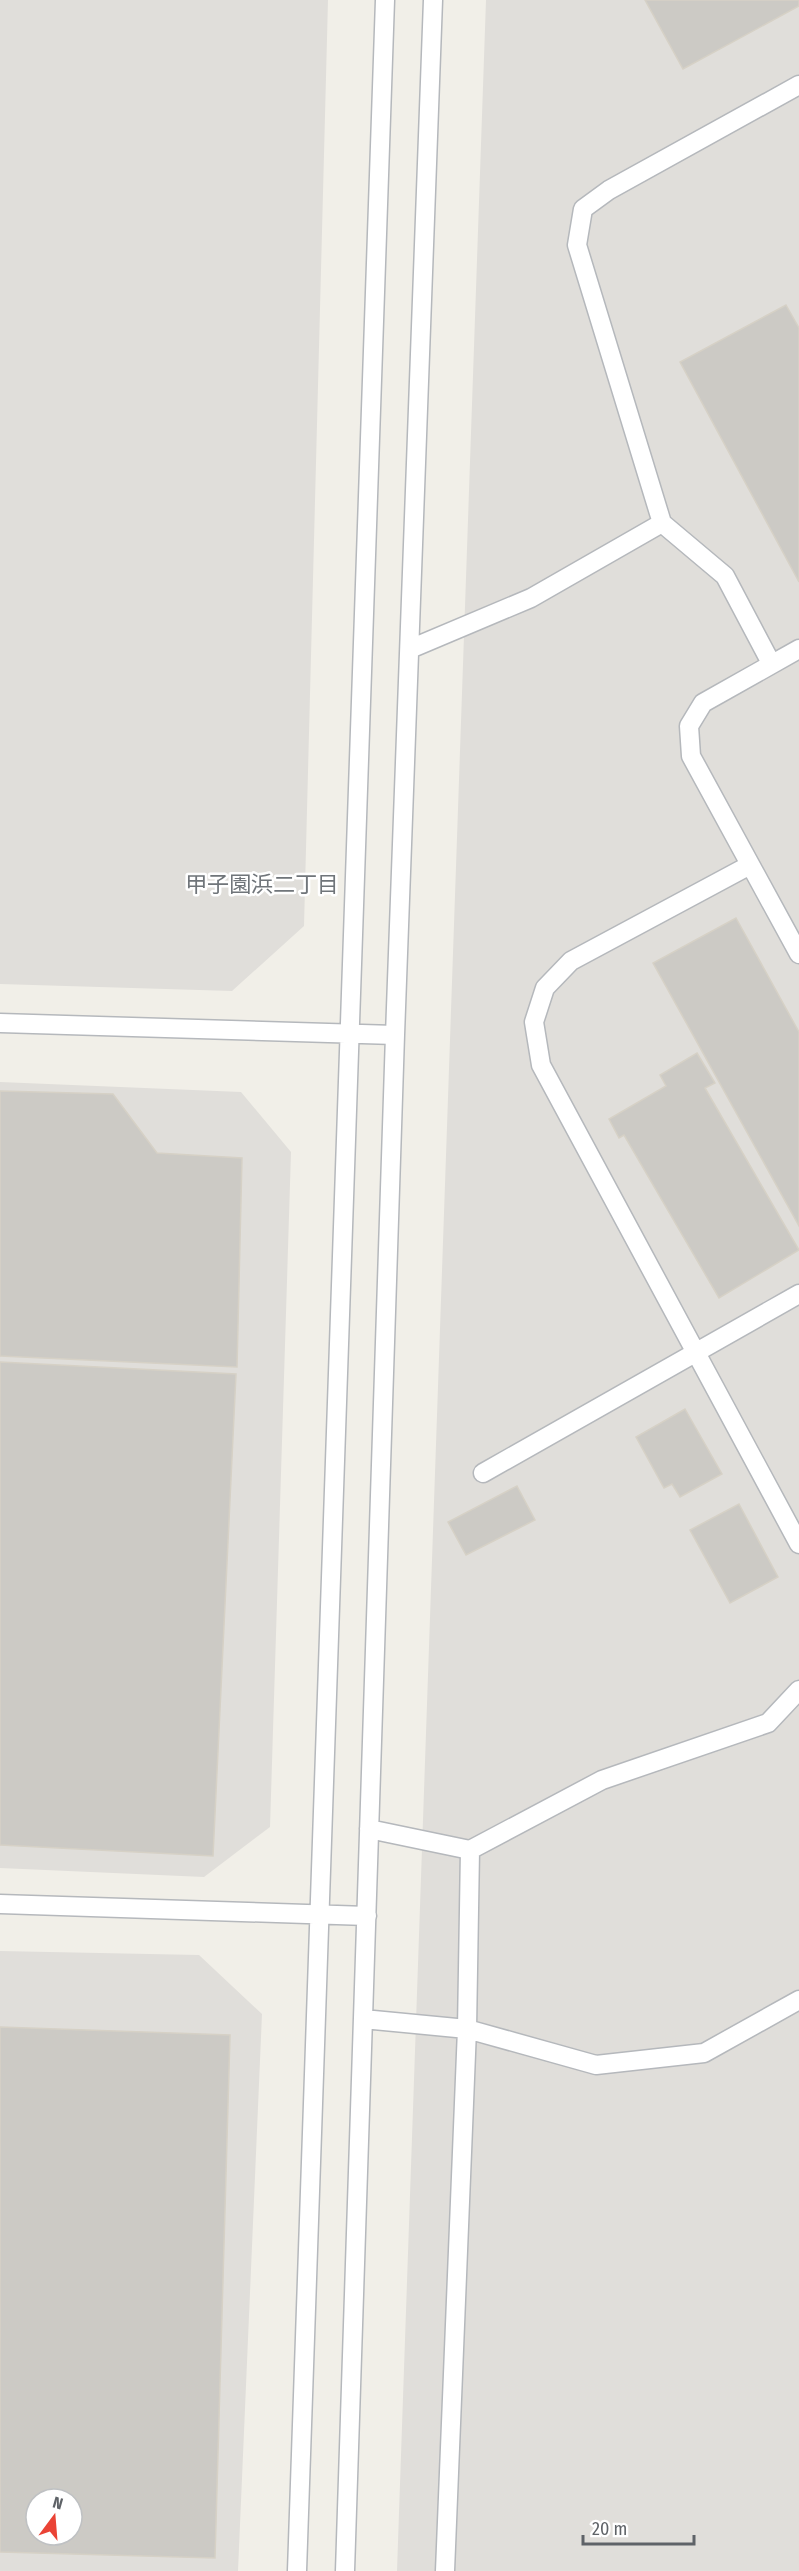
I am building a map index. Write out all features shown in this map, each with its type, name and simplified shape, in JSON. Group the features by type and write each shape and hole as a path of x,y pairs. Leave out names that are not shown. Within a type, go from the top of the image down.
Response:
{"lane":[{"path":"297,2571 385,0"},
{"path":"345,2571 395,1035 433,0"},
{"path":"771,663 725,576 662,523 577,244 583,209 609,190 799,85"},
{"path":"410,649 531,598 662,523"},
{"path":"799,649 703,703 689,726 691,756 799,954"},
{"path":"750,865 571,961 544,988 534,1022 541,1065 799,1544"},
{"path":"0,1023 395,1035"},
{"path":"483,1473 799,1294"},
{"path":"369,1829 470,1850 602,1780 768,1723 799,1690"},
{"path":"445,2571 467,2029 470,1850"},
{"path":"0,1904 367,1916"},
{"path":"363,2019 467,2029 596,2065 704,2054 799,2000"}],"shaded area":[{"path":"0,0 328,0 304,926 232,991 0,984"},
{"path":"486,0 799,0 799,2571 397,2571"},
{"path":"0,1082 241,1092 291,1152 270,1827 204,1877 0,1868"},
{"path":"0,1951 199,1955 262,2014 238,2571 0,2571"}],"building":[{"path":"645,0 799,0 799,6 683,69"},
{"path":"786,305 799,328 799,582 680,362"},
{"path":"736,918 799,1032 799,1226 653,963"},
{"path":"697,1053 715,1083 705,1088 799,1250 719,1298 624,1135 619,1138 609,1119 666,1086 660,1075"},
{"path":"0,1091 113,1094 157,1153 242,1158 237,1367 0,1356"},
{"path":"0,1362 236,1374 213,1856 0,1845"},
{"path":"685,1409 722,1474 680,1497 672,1484 664,1488 636,1437"},
{"path":"517,1486 535,1520 466,1555 448,1522"},
{"path":"739,1504 778,1577 730,1603 690,1530"},
{"path":"0,2027 230,2035 215,2558 0,2552"}],"district":[{"name":"甲子園浜二丁目","path":"262,884"}]}
